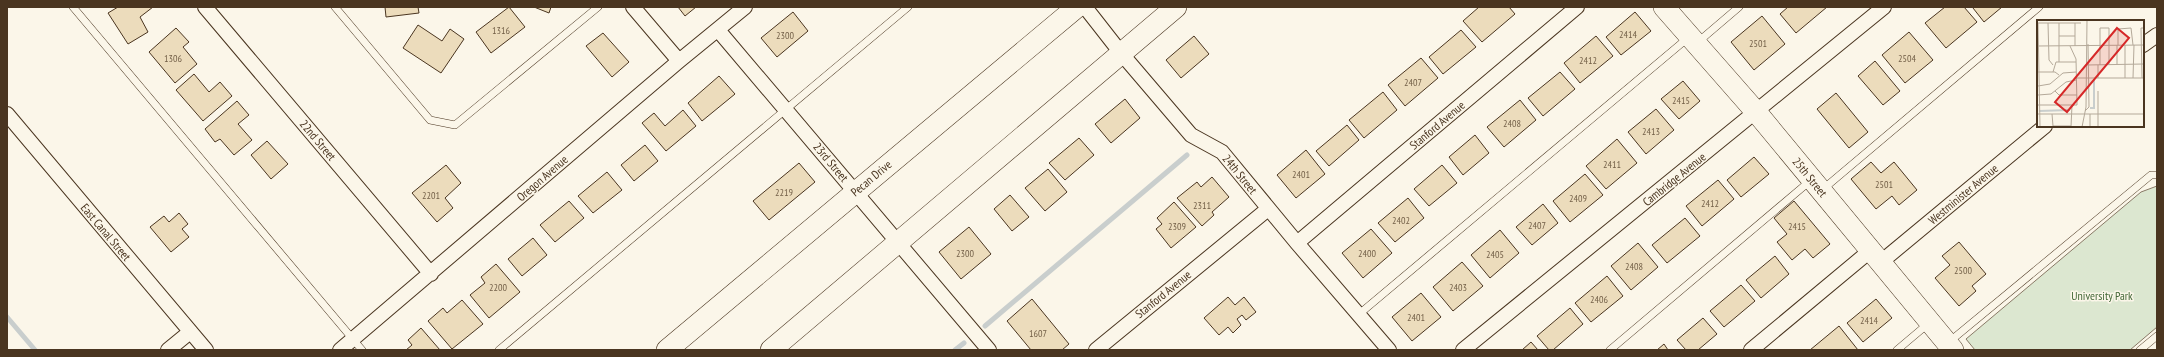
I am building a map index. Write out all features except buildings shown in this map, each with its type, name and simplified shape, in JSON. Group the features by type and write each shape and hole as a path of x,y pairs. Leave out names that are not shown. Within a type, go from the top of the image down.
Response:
{"main road":[{"name":"Pecan Drive","path":"666,350 1077,7"},
{"path":"771,350 1176,7"},
{"name":"25th Street","path":"1664,7 1757,113 1950,346"}],"street":[{"name":"22nd Street","path":"205,7 431,274"},
{"path":"633,7 679,61"},
{"name":"Oregon Avenue","path":"340,350 431,274 679,61 745,7"},
{"name":"24th Street","path":"1085,7 1121,53 1191,135 1222,152 1268,209 1389,350"},
{"name":"Stanford Avenue","path":"1297,243 1577,7"},
{"name":"Cambridge Avenue","path":"1463,350 1757,113 1884,7"},
{"name":"23rd Street","path":"718,30 899,241 989,350"},
{"path":"2144,44 2157,35"},
{"name":"East Canal Street","path":"7,114 206,350"},
{"name":"Westminister Avenue","path":"1751,350 2044,127"},
{"name":"Stanford Avenue","path":"1096,350 1268,209"},
{"path":"168,350 190,332"}],"lane":[{"path":"73,7 362,350"},
{"path":"335,7 430,120 455,125 598,7"},
{"path":"500,350 908,7"},
{"path":"1358,315 1693,40 1739,7"},
{"path":"1610,350 2039,7"},
{"path":"1950,346 2151,175 2157,175"},
{"path":"1897,350 1930,322"},
{"path":"2140,350 2157,336"}],"green space":[{"name":"University Park","path":"2157,186 2157,327 2130,350 1975,350 1966,339 2141,192"}],"waterway":[{"path":"985,326 1187,155"},
{"path":"7,317 35,350"},
{"path":"955,350 964,343"}]}
